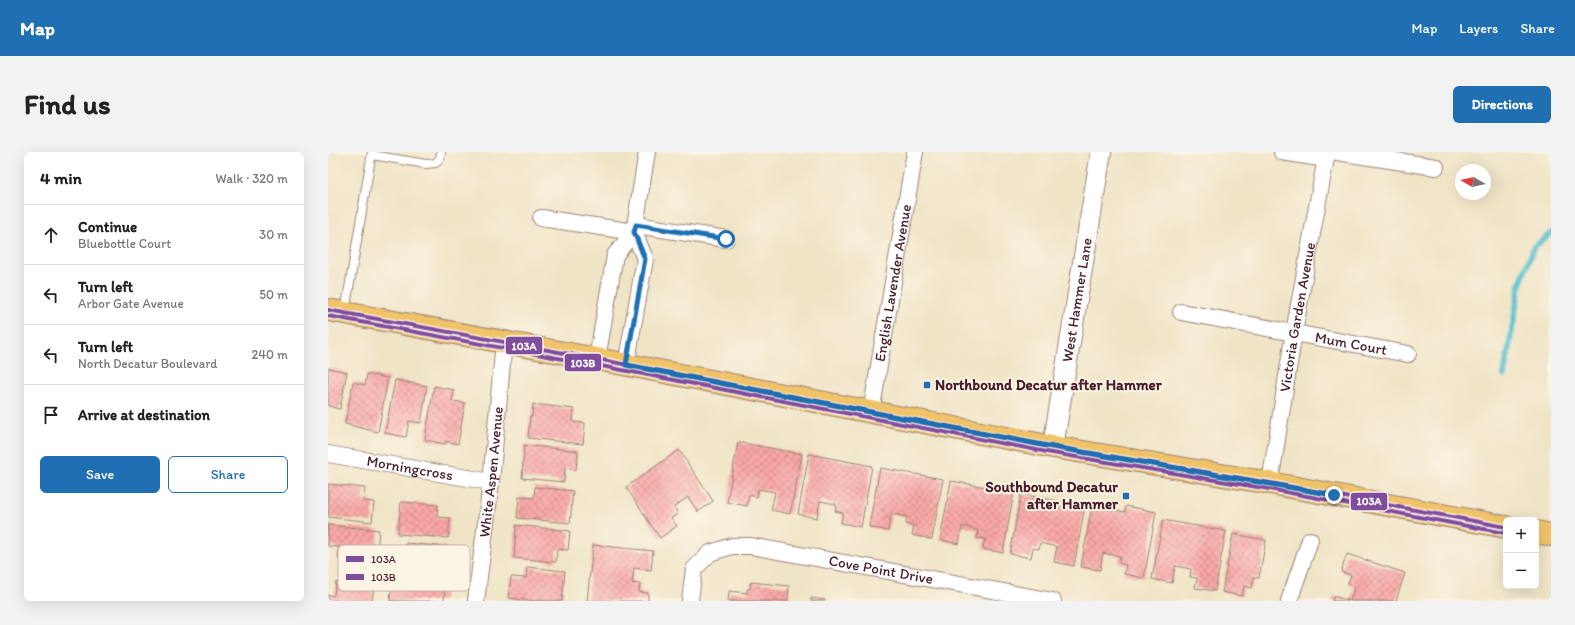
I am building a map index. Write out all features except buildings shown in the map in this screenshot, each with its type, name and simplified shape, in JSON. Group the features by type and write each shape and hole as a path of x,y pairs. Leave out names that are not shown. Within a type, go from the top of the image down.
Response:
{"main road":[{"path":"336,312 597,359 1053,447 1270,484 1503,526"},
{"path":"1539,533 1551,535"}],"street":[{"path":"626,365 645,259 635,229 647,152"},
{"name":"English Lavender Avenue","path":"871,413 915,152"},
{"name":"West Hammer Lane","path":"1053,447 1101,152"},
{"path":"1282,152 1330,154 1436,167"},
{"name":"Victoria Garden Avenue","path":"1270,484 1294,332 1330,154"},
{"path":"541,218 726,239"},
{"path":"597,359 615,255 635,229"},
{"name":"Mum Court","path":"1181,312 1408,354"},
{"name":"White Aspen Avenue","path":"476,601 491,482 504,342"},
{"name":"Morningcross","path":"328,454 491,482"},
{"path":"1289,601 1310,540"},
{"name":"Cove Point Drive","path":"690,601 694,569 710,553 732,546 751,546 1053,601"}],"lane":[{"path":"336,312 372,153 426,164 436,163 440,158 441,152"}],"waterway":[{"path":"1504,375 1520,284 1534,247 1551,233"}],"transit line":[{"name":"103A","path":"328,310 597,359 1053,447 1270,483 1503,526"},
{"name":"103B","path":"328,316 596,365 1052,453 1269,489 1503,533"}],"place":[{"name":"Northbound Decatur after Hammer","path":"927,385"},
{"name":"Southbound Decatur after Hammer","path":"1126,496"}],"route":[{"path":"726,239 636,225 634,232 645,259 626,365 1053,447 1334,495"}]}
